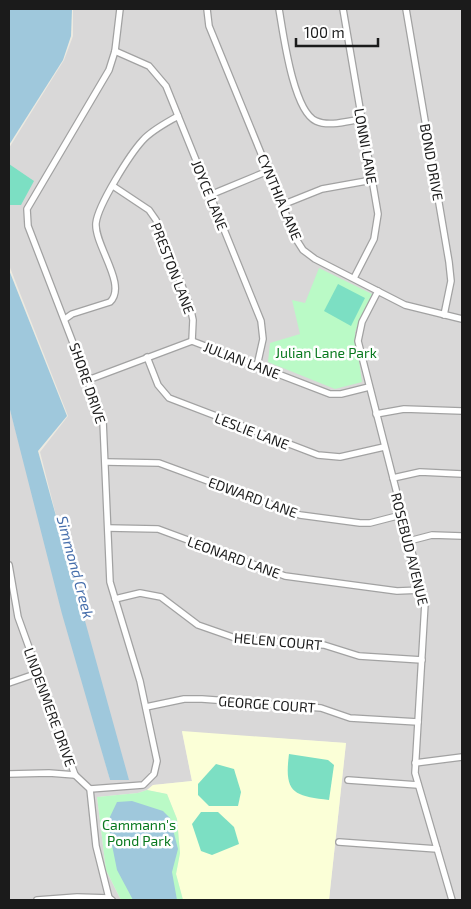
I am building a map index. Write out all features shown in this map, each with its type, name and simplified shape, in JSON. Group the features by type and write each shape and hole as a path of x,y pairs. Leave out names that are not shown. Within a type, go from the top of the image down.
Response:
{"street":[{"name":"SHORE DRIVE","path":"90,789 137,787 148,782 154,774 157,761 146,707 109,573 103,421 28,226 27,209 103,82 115,51 120,9"},
{"name":"CYNTHIA LANE","path":"207,9 209,26 296,239 303,250 315,259 412,307 462,319"},
{"path":"279,9 288,56 307,114 316,122 325,124 362,119"},
{"name":"LONNI LANE","path":"343,9 378,214 377,230 354,278"},
{"name":"BOND DRIVE","path":"406,9 449,262 451,281 444,315"},
{"name":"JOYCE LANE","path":"115,51 143,63 156,73 166,86 261,320 263,339 258,366"},
{"path":"65,319 72,314 107,303 114,298 116,290 112,274 98,239 96,224 99,209 144,139 178,116"},
{"path":"210,195 268,171"},
{"path":"282,205 322,188 372,180"},
{"name":"PRESTON LANE","path":"113,186 144,205 156,220 190,306 193,320 192,341"},
{"name":"ROSEBUD AVENUE","path":"378,291 358,334 369,387 422,590 425,613 414,763 418,785 452,900"},
{"name":"JULIAN LANE","path":"88,380 192,341 330,394 341,394 369,387"},
{"name":"LESLIE LANE","path":"147,357 158,385 169,398 302,450 326,456 340,457 384,447"},
{"path":"376,414 404,409 462,411"},
{"name":"EDWARD LANE","path":"106,462 158,463 300,515 370,523 401,515"},
{"path":"393,478 420,472 462,474"},
{"name":"LEONARD LANE","path":"108,528 158,529 285,576 397,591 422,590"},
{"path":"409,541 432,535 462,536"},
{"name":"LINDENMERE DRIVE","path":"9,565 14,604 75,776 90,789"},
{"name":"HELEN COURT","path":"115,599 140,593 161,597 198,625 241,640 324,645 359,656 422,660"},
{"path":"9,683 38,673"},
{"name":"GEORGE COURT","path":"146,707 184,699 202,699 321,708 350,718 418,722"},
{"path":"414,763 462,758"},
{"path":"9,774 49,772 75,776"},
{"path":"348,780 418,785"},
{"path":"37,900 77,897 111,899 96,846 90,789"},
{"path":"339,842 437,849"}],"shaded area":[{"path":"73,9 462,9 462,900 329,900 346,743 182,732 192,781 153,785 147,790 138,793 97,797 106,870 121,900 9,900 9,406 110,780 123,780 40,452 68,416 9,265 9,148 64,60 73,36"},
{"path":"182,731 346,743 329,900 183,900 176,874 180,853 177,819 167,794 147,790 153,785 192,781"}],"green space":[{"path":"9,164 34,181 21,205 9,205"},
{"name":"Julian Lane Park","path":"319,268 372,294 355,332 362,382 335,389 268,362 270,343 300,334 292,300 305,303"},
{"path":"338,284 365,298 351,326 324,311"},
{"path":"289,754 328,760 334,765 329,800 307,797 294,790 290,785 288,777"},
{"path":"216,764 234,769 241,792 238,806 209,806 198,795 198,784"},
{"name":"Cammann's Pond Park","path":"147,790 167,794 177,819 180,853 176,874 183,900 121,900 106,870 97,797 138,793"},
{"path":"201,812 218,812 234,827 239,844 212,855 201,851 192,824"}],"water":[{"path":"9,9 72,9 71,36 63,60 9,145"},
{"path":"9,270 67,416 38,451 129,780 110,780 62,614 9,406"},
{"name":"Cammann's Pond Park","path":"132,801 163,811 170,818 178,849 172,872 177,900 133,900 117,870 108,821 117,802"}],"water label":[{"name":"Simmond Creek","path":"76,567"}]}
